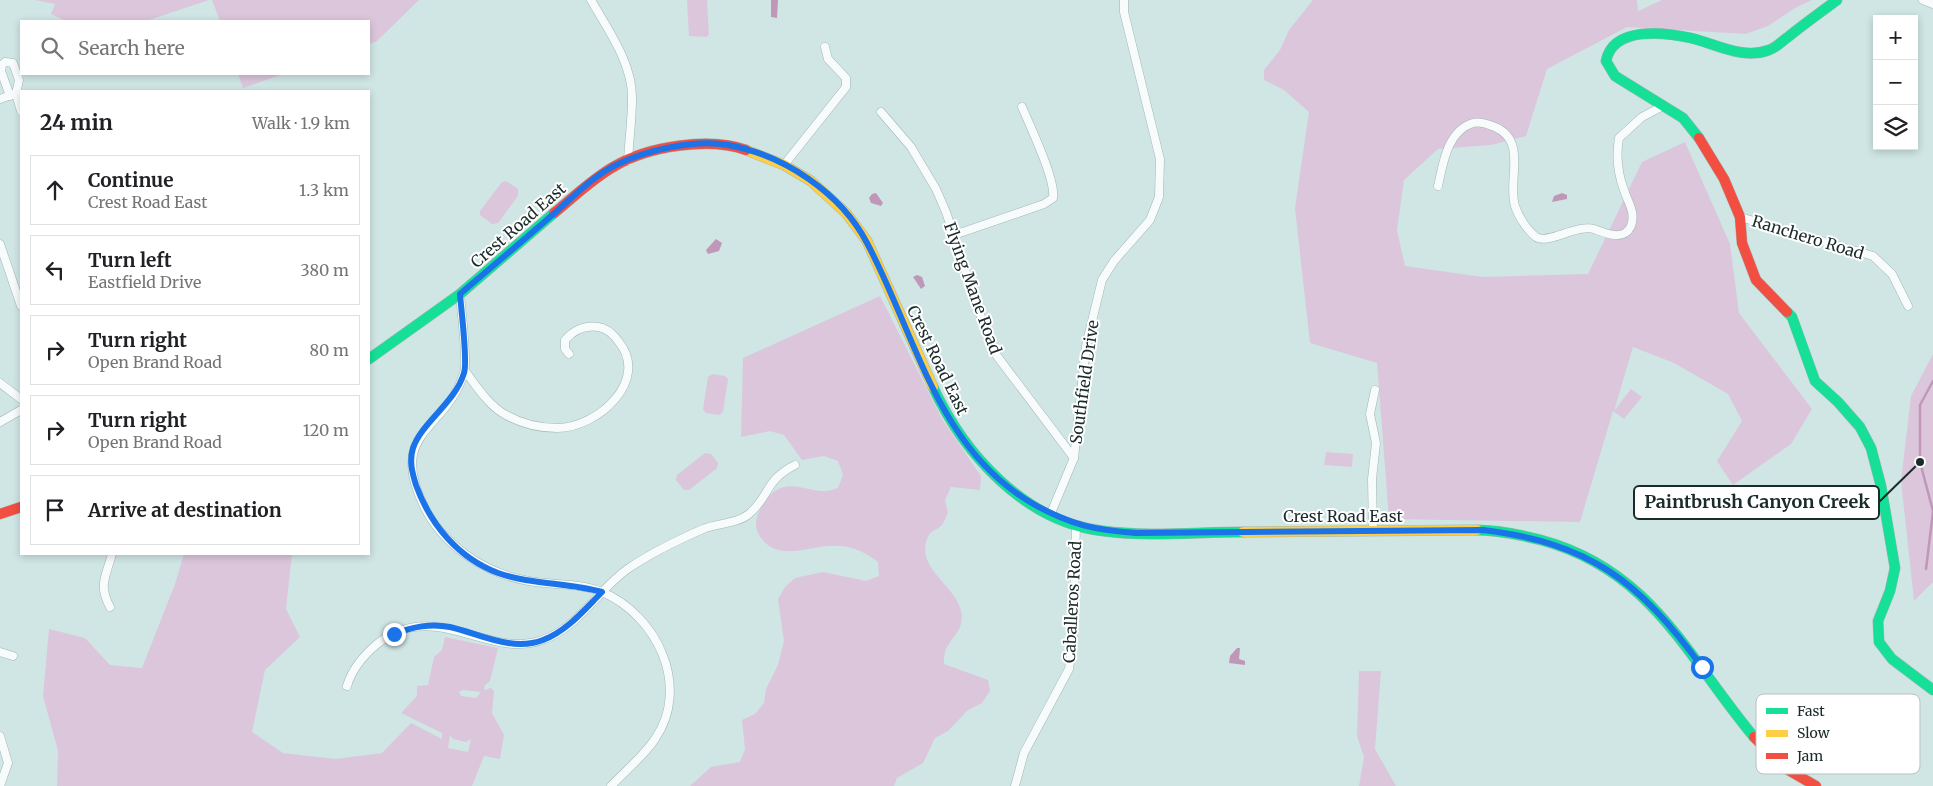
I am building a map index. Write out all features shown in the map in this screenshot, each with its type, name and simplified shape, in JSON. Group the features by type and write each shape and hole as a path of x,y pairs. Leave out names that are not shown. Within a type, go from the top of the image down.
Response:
{"street":[{"path":"591,0 610,32 629,77 632,98 628,161"},
{"name":"Southfield Drive","path":"1051,513 1074,458 1086,346 1102,280 1114,261 1150,220 1159,197 1161,183 1160,158 1124,12 1124,0"},
{"path":"1837,0 1770,50 1749,54 1720,48 1692,38 1658,33 1621,38 1608,51 1606,61 1615,76 1683,118 1702,141 1724,179 1740,217 1742,243 1756,280 1792,317 1815,382 1860,427 1870,448 1881,486 1895,568 1890,591 1878,621 1879,642 1892,659 1933,690"},
{"path":"1922,0 1933,4"},
{"path":"784,165 846,87 846,78 828,59 825,47"},
{"path":"0,99 13,95 20,109"},
{"path":"1438,186 1445,154 1453,139 1463,128 1475,123 1488,124 1500,129 1510,140 1516,164 1514,204 1518,215 1536,236 1540,239 1584,227 1614,236 1622,234 1630,227 1632,204 1624,192 1619,169 1619,138 1642,117 1663,106"},
{"path":"954,235 1044,204 1053,198 1053,191 1045,163 1022,107"},
{"name":"Flying Mane Road","path":"881,112 911,147 946,212 982,320 997,356 1074,458"},
{"name":"Crest Road East","path":"370,358 460,294 587,185 616,165 661,149 701,144 726,145 744,149 784,165 811,181 846,214 866,242 946,415 962,440 980,462 1013,492 1076,525 1102,531 1136,533 1483,530 1522,534 1568,548 1597,562 1652,606 1696,658 1756,741"},
{"name":"Ranchero Road","path":"1740,217 1873,256 1892,274 1908,306"},
{"path":"0,244 20,299"},
{"path":"460,294 465,371 457,389 414,447 410,461 412,472 424,506 436,526 455,546 473,560 497,572 524,581 580,585 602,592 620,602 641,620 657,639 668,669 670,695 667,716 655,739 612,786"},
{"path":"465,371 488,401 505,415 527,425 559,428 591,419 611,406 623,389 627,375 627,359 623,346 613,334 600,327 584,327 572,332 565,340 565,349 569,354"},
{"path":"0,383 20,398"},
{"path":"1373,530 1372,479 1376,443 1370,414 1375,390"},
{"path":"0,422 20,411"},
{"path":"347,686 351,674 370,649 381,640 407,629 421,626 450,627 514,644 529,644 543,640 571,624 629,568 703,528 748,515 758,505 771,482 795,465"},
{"path":"0,514 20,507"},
{"name":"Caballeros Road","path":"1015,786 1024,753 1058,693 1069,669 1073,640 1076,525"},
{"path":"110,607 102,593 104,576 112,555"},
{"path":"0,652 13,656"},
{"path":"0,736 8,763 0,786"},
{"name":"Crest Road East","path":"1795,774 1816,786"}],"shaded area":[{"path":"35,0 209,0 149,20 64,20 51,14 55,4"},
{"path":"212,0 419,0 377,41 370,44 370,20 220,20"},
{"path":"687,0 707,0 709,35 706,37 689,36"},
{"path":"771,0 778,0 777,18 771,17"},
{"path":"1313,0 1637,0 1638,11 1662,0 1812,0 1795,8 1768,26 1746,34 1627,27 1547,69 1526,136 1491,145 1438,149 1404,180 1397,230 1405,266 1483,277 1588,274 1642,162 1685,142 1730,244 1739,313 1812,409 1791,444 1733,485 1717,461 1742,421 1728,394 1674,363 1633,347 1614,411 1631,389 1642,397 1624,419 1613,411 1580,522 1389,519 1377,363 1310,343 1295,208 1309,112 1284,90 1264,80 1264,70 1280,50 1289,30"},
{"path":"238,75 280,75 243,88"},
{"path":"506,181 518,189 518,196 498,223 492,224 480,215 480,211 502,182"},
{"path":"876,193 883,203 881,206 871,203 869,198 872,194"},
{"path":"1562,193 1567,195 1567,199 1552,202 1554,196"},
{"path":"716,239 722,243 719,251 708,254 706,250"},
{"path":"917,275 922,277 925,286 921,289 913,277"},
{"path":"880,296 942,419 981,476 980,490 951,487 945,500 948,513 941,526 929,535 925,546 930,566 957,601 962,617 960,627 944,654 944,664 988,680 990,691 982,703 968,710 948,731 935,738 923,763 897,778 894,786 690,786 711,767 740,762 745,749 742,720 755,714 764,703 766,689 778,665 784,641 778,599 785,587 795,578 823,572 866,581 879,576 878,562 855,549 830,546 798,551 778,550 769,546 759,535 756,524 758,513 774,491 791,486 829,491 838,488 843,475 838,461 824,456 802,460 784,435 770,431 741,437 743,358"},
{"path":"1933,354 1933,582 1914,601 1901,481 1911,396"},
{"path":"712,374 725,376 728,379 723,412 719,415 706,413 703,409 708,377"},
{"path":"1326,452 1353,454 1352,467 1324,465"},
{"path":"705,453 711,454 718,463 717,468 689,490 684,490 676,480 677,475"},
{"path":"184,555 292,555 286,609 300,637 265,670 252,732 283,753 335,759 382,753 411,723 442,739 442,733 401,713 417,696 417,686 428,685 434,657 442,650 445,637 498,648 490,681 485,685 484,690 491,688 494,691 492,713 504,735 500,759 484,756 472,786 57,786 58,751 43,696 49,629 85,638 110,665 142,668 175,584","holes":["463,690 480,692 476,698 461,696 459,692","450,735 453,739 466,742 471,739 468,752 448,748"]},
{"path":"1237,648 1240,648 1239,659 1245,661 1245,665 1229,663 1230,656"},
{"path":"1359,671 1381,671 1375,749 1396,786 1359,786 1364,757 1357,736"}],"waterway":[{"path":"1933,381 1920,405 1920,462 1933,511"},
{"path":"1926,569 1933,512"}],"traffic: fast":[{"path":"1699,138 1683,118 1615,76 1606,61 1611,50 1618,42 1641,34 1667,34 1691,38 1739,52 1759,53 1777,46 1837,0"},
{"path":"370,358 460,294 554,213"},
{"path":"1787,312 1792,317 1815,381 1838,402 1860,427 1871,448 1881,486 1895,568 1890,591 1878,621 1879,642 1892,659 1933,690"},
{"path":"933,387 946,412 980,460 1000,481 1023,499 1048,514 1075,525 1120,533 1243,532"},
{"path":"1477,530 1501,532 1541,540 1579,554 1612,572 1640,594 1664,620 1754,737"}],"traffic: slow":[{"path":"746,150 784,165 811,181 846,213 867,241 933,387"},
{"path":"1243,532 1477,530"}],"traffic: jam":[{"path":"1699,138 1724,179 1740,217 1742,243 1756,280 1787,312"},
{"path":"554,213 607,171 645,153 697,144 715,144 746,150"},
{"path":"0,514 20,507"},
{"path":"1795,774 1816,786"}],"place":[{"name":"Paintbrush Canyon Creek","path":"1920,462"}],"route":[{"path":"394,634 421,626 450,627 485,638 514,644 529,644 558,633 571,624 602,592 580,585 524,581 497,572 473,560 455,546 436,526 424,506 410,461 420,436 457,389 465,371 460,294 587,185 616,165 661,149 701,144 726,145 744,149 784,165 811,181 829,196 846,214 866,242 946,415 962,440 980,462 1013,492 1051,513 1076,525 1102,531 1136,533 1483,530 1522,534 1568,548 1597,562 1641,595 1652,606 1702,667"}]}
